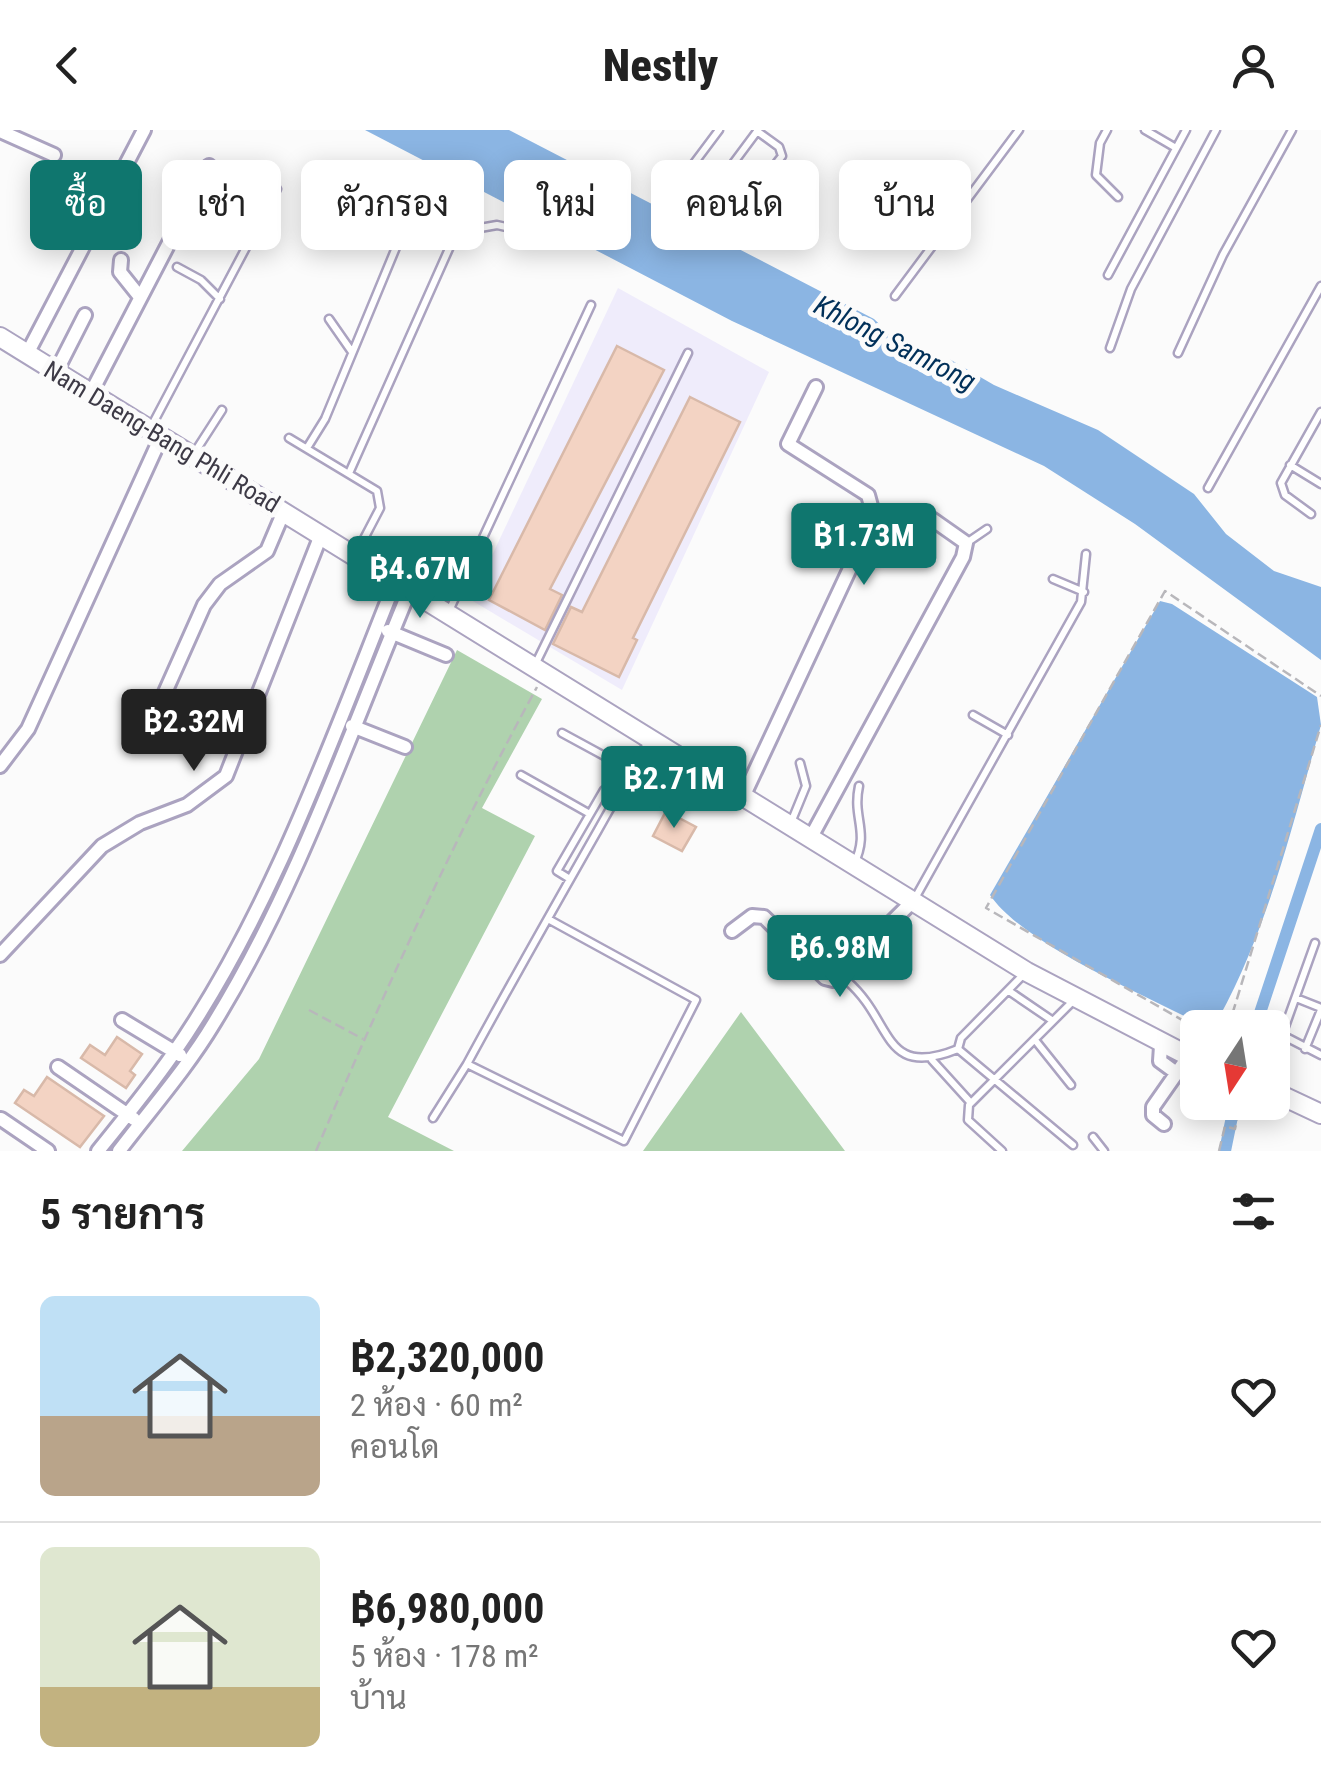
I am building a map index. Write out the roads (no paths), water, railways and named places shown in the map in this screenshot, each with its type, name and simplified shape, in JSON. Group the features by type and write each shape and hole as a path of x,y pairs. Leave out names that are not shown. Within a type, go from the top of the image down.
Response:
{"main road":[{"name":"Nam Daeng-Bang Phli Road","path":"0,337 1027,972 1180,1054"},
{"path":"1290,1097 1318,1107"}],"street":[{"path":"128,160 144,130"},
{"path":"0,131 54,155"},
{"path":"27,354 81,250"},
{"path":"91,393 165,250"},
{"path":"121,260 120,272 140,297"},
{"path":"56,372 85,315"},
{"path":"743,797 874,517 868,495 788,444 816,387"},
{"path":"0,766 28,729 155,434"},
{"path":"150,726 204,605 220,584 267,551 284,511"},
{"path":"810,839 954,578 966,543 930,517"},
{"path":"0,954 102,846 140,823 187,805 226,776 321,535"},
{"path":"98,1151 175,1052 229,960 278,860 378,626 402,587"},
{"path":"119,1151 216,1020 282,891 392,632 402,587"},
{"path":"378,626 446,655"},
{"path":"352,726 405,747"},
{"path":"732,931 752,916 764,917 825,978 833,980 913,901"},
{"path":"122,1020 190,1060"},
{"path":"1161,1046 1160,1060 1175,1072"},
{"path":"58,1067 140,1123"},
{"path":"1164,1124 1153,1115 1153,1107 1180,1068"},
{"path":"1,1118 48,1151"}],"lane":[{"path":"696,160 719,130"},
{"path":"895,296 1019,130"},
{"path":"1107,130 1100,143 1096,174 1118,197"},
{"path":"1145,130 1176,148"},
{"path":"1108,275 1186,130"},
{"path":"1110,348 1132,289 1216,130"},
{"path":"1178,353 1223,255 1292,130"},
{"path":"737,160 758,131 782,151 776,160"},
{"path":"155,434 246,250"},
{"path":"307,448 324,418 395,250"},
{"path":"350,471 448,250"},
{"path":"177,267 201,280 220,299"},
{"path":"1208,488 1321,286"},
{"path":"447,615 591,305"},
{"path":"328,319 352,352"},
{"path":"540,669 688,352"},
{"path":"192,456 222,410"},
{"path":"1312,514 1281,489 1290,465 1321,412"},
{"path":"290,438 350,471 377,491 380,500 355,555"},
{"path":"1290,465 1321,484"},
{"path":"966,543 988,529"},
{"path":"913,901 1084,592 1086,554"},
{"path":"1053,578 1084,592"},
{"path":"972,715 1008,734"},
{"path":"562,733 632,771"},
{"path":"433,1118 650,739"},
{"path":"789,826 806,786 800,763"},
{"path":"521,775 590,814"},
{"path":"668,792 694,806 715,780"},
{"path":"854,865 864,838 855,805 859,786"},
{"path":"570,878 557,871 604,790"},
{"path":"467,1064 624,1142 696,1000 548,919"},
{"path":"1314,943 1282,1035 1321,1055"},
{"path":"958,1050 961,1038 1027,972"},
{"path":"848,981 862,994 892,1042 908,1059 932,1060 958,1050"},
{"path":"1008,991 1053,1022"},
{"path":"1296,998 1321,1009 1305,1049"},
{"path":"1002,1151 968,1120 971,1103 1074,999"},
{"path":"1035,1040 1071,1085"},
{"path":"958,1050 1073,1145"},
{"path":"932,1060 971,1103"},
{"path":"1093,1136 1104,1151"}],"water":[{"path":"365,130 509,130 567,160 504,160 504,202 484,192 484,160 423,160"},
{"name":"Khlong Samrong","path":"631,193 651,204 651,250 741,250 874,319 909,352 951,360 994,385 1098,430 1194,494 1226,534 1274,571 1321,587 1321,660 1135,524 1044,466 732,321 596,250 631,250"},
{"path":"1160,601 1172,604 1317,697 1321,725 1289,839 1250,951 1223,1010 1180,1010 1180,1014 1058,951 1007,914 990,895"}],"waterway":[{"path":"1261,1010 1321,829"},
{"path":"1225,1151 1231,1120"}]}
